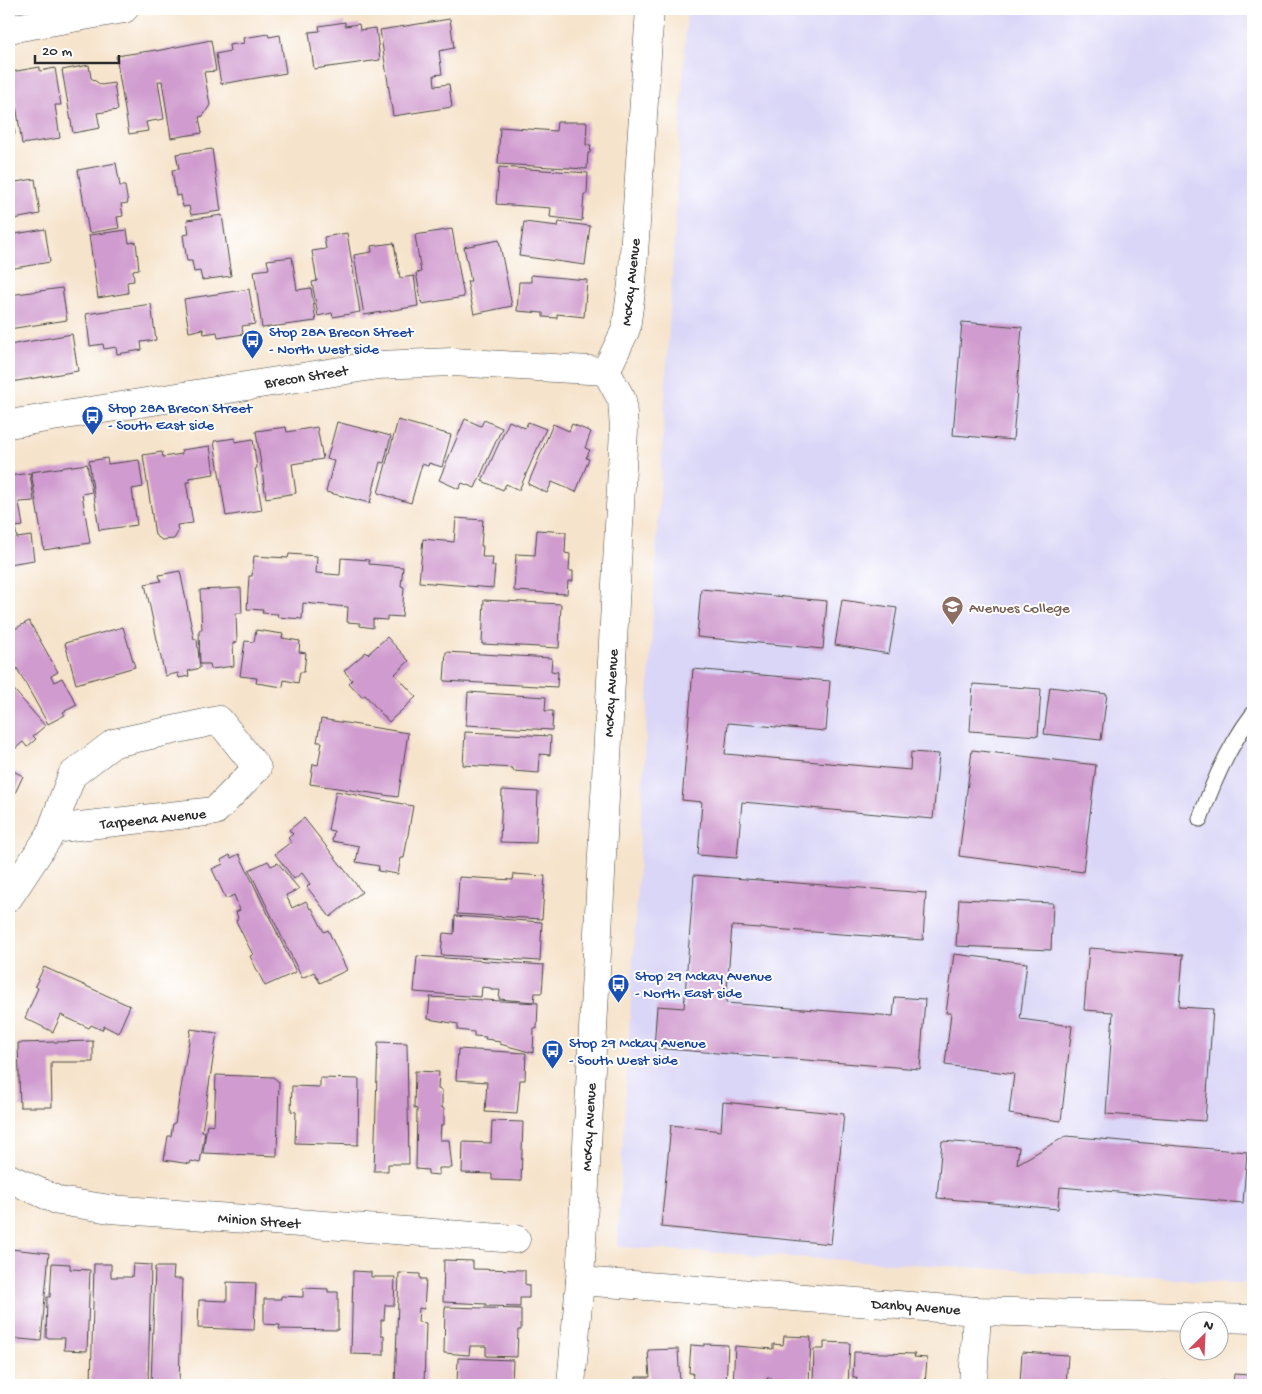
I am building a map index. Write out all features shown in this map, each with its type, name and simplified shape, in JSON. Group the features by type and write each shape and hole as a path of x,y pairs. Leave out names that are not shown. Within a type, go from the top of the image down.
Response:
{"street":[{"path":"9,29 124,9"},
{"name":"McKay Avenue","path":"571,1385 580,1281 624,429 622,400 606,371 626,329 632,284 650,9"},
{"name":"Brecon Street","path":"9,424 378,365 452,362 606,371"},
{"name":"Tarpeena Avenue","path":"9,897 52,829 72,775 114,744 219,720 257,768 216,812 52,829"},
{"name":"Minion Street","path":"9,1178 59,1201 110,1209 516,1240"},
{"name":"Danby Avenue","path":"580,1281 977,1311 1253,1319"},
{"path":"973,1385 977,1311"}],"lane":[{"path":"1200,819 1223,763 1242,729 1253,714"}],"shaded area":[{"name":"Avenues College","path":"687,9 1253,9 1253,1284 620,1247 617,1244"}],"building":[{"path":"450,19 454,48 439,51 442,74 434,75 435,86 449,84 452,107 393,116 380,30"},
{"path":"345,22 345,26 359,24 360,30 376,28 380,60 314,69 309,32 320,31 319,26"},
{"path":"268,34 269,37 280,35 286,73 221,84 216,54 230,51 229,45 244,43 243,38"},
{"path":"211,40 216,71 204,72 210,105 203,116 199,117 202,133 171,138 162,81 158,81 164,119 146,122 148,131 129,134 116,56 156,51"},
{"path":"89,65 91,78 101,85 114,83 118,110 97,113 100,128 73,133 62,70"},
{"path":"40,67 40,71 55,68 61,105 55,105 60,138 22,144 11,72"},
{"path":"9,103 15,134 9,135"},
{"path":"557,122 587,122 586,145 591,145 590,153 588,153 587,169 498,164 500,127 556,131"},
{"path":"212,149 221,211 191,215 189,206 183,207 181,195 176,196 172,170 179,169 176,154"},
{"path":"116,163 120,186 125,186 128,203 121,204 123,216 117,217 119,228 89,233 78,170"},
{"path":"499,167 588,173 587,194 584,194 582,221 550,217 551,208 496,204"},
{"path":"35,179 40,214 9,220 9,183"},
{"path":"222,215 231,276 202,280 200,271 194,272 192,261 187,261 183,235 189,234 187,220"},
{"path":"524,222 558,226 559,222 590,226 585,265 519,256"},
{"path":"45,229 50,262 9,269 9,235"},
{"path":"452,229 464,297 422,304 416,273 421,272 415,235"},
{"path":"127,230 129,243 136,242 139,269 133,270 134,281 127,282 128,293 98,298 89,235"},
{"path":"347,233 360,312 333,317 332,313 318,316 312,282 317,281 312,251 326,249 324,237"},
{"path":"499,240 512,306 474,314 467,281 471,281 464,247"},
{"path":"394,243 400,278 414,276 418,306 364,315 354,255 372,252 371,246"},
{"path":"292,257 297,290 311,288 316,321 262,328 254,271 269,269 267,260"},
{"path":"531,275 587,280 584,317 557,314 557,318 543,317 543,313 517,311 519,282 531,282"},
{"path":"62,288 67,320 9,329 9,295"},
{"path":"249,289 255,324 242,326 243,334 218,338 217,332 204,334 203,329 189,332 184,299"},
{"path":"151,304 156,340 141,342 142,350 117,354 116,347 104,349 103,344 90,346 86,314"},
{"path":"962,322 1022,327 1013,440 953,435"},
{"path":"72,334 78,371 11,382 9,345"},
{"path":"465,419 481,426 484,420 502,428 475,488 462,483 459,489 439,480"},
{"path":"398,420 451,435 442,467 429,463 428,466 422,464 411,503 378,493"},
{"path":"509,421 525,428 528,422 546,429 519,490 506,484 503,490 482,481"},
{"path":"337,422 391,436 384,463 380,462 370,503 326,492 334,461 327,459"},
{"path":"553,424 569,431 572,424 591,432 585,448 590,450 586,458 589,459 576,492 552,482 547,493 528,484"},
{"path":"286,427 287,432 317,427 323,459 292,464 296,493 266,498 256,431"},
{"path":"235,438 235,442 253,439 257,468 255,469 262,510 226,516 214,441"},
{"path":"210,446 214,474 189,478 190,482 186,482 193,523 177,525 178,532 174,539 162,540 155,535 143,455 162,452 163,457 182,454 181,450"},
{"path":"107,458 108,464 139,460 143,487 132,489 137,525 99,530 89,461"},
{"path":"87,464 92,492 82,494 90,543 44,550 31,472"},
{"path":"30,473 34,501 19,502 23,526 15,527 17,538 31,536 34,560 9,564 9,476"},
{"path":"456,518 483,520 482,557 493,557 492,566 495,566 493,588 419,582 423,539 454,542"},
{"path":"537,530 566,532 565,553 570,554 569,571 573,571 573,581 568,581 567,594 514,591 516,554 535,555"},
{"path":"289,554 317,556 316,573 340,575 341,558 369,560 369,564 403,567 401,586 404,587 402,617 387,616 387,620 373,619 373,628 360,626 360,623 347,622 348,607 303,603 302,619 277,617 278,614 262,613 263,610 247,609 249,576 252,576 254,556 288,558"},
{"path":"180,571 194,639 197,639 200,668 188,671 189,676 179,678 178,673 165,676 145,584 161,581 159,575"},
{"path":"241,588 242,613 236,613 237,642 233,643 234,666 211,669 210,664 200,664 199,630 202,630 200,590"},
{"path":"701,589 827,601 823,649 697,637"},
{"path":"484,600 561,604 559,648 482,644"},
{"path":"842,600 897,608 889,654 835,645"},
{"path":"29,621 58,672 51,676 54,682 62,678 77,705 63,712 65,715 48,724 9,654 9,632"},
{"path":"123,627 135,667 76,684 65,643"},
{"path":"256,630 283,634 282,638 300,641 299,652 306,653 304,672 300,672 298,683 284,680 283,687 256,683 257,678 240,676 245,641 254,642"},
{"path":"387,637 409,661 395,674 416,697 389,722 365,695 362,697 349,683 352,680 344,671 366,652 368,654"},
{"path":"446,652 552,658 551,671 558,672 557,687 444,681"},
{"path":"693,669 830,681 826,731 728,723 725,754 910,770 911,752 939,754 933,819 742,802 737,858 698,855 702,802 682,800"},
{"path":"9,684 45,726 33,736 36,739 27,747 23,742 9,754"},
{"path":"973,684 1041,689 1038,736 970,731"},
{"path":"1050,687 1107,694 1101,740 1044,734"},
{"path":"468,692 546,697 545,711 553,711 552,730 466,725"},
{"path":"321,719 408,733 398,797 310,784 313,764 318,765 322,742 317,742"},
{"path":"465,732 551,736 550,755 540,754 539,773 513,771 513,768 463,765"},
{"path":"972,750 1096,765 1083,872 959,856"},
{"path":"9,769 23,776 9,806"},
{"path":"502,790 538,792 536,843 500,842"},
{"path":"336,791 413,806 404,858 401,858 398,874 378,871 379,866 356,862 359,846 332,841 334,831 328,830"},
{"path":"304,818 362,892 330,917 307,887 310,884 302,873 294,879 275,854 291,842 288,838 293,834 289,830"},
{"path":"239,854 296,972 265,986 250,956 253,955 236,921 238,918 236,912 240,910 234,895 226,899 212,869 223,864 221,860 230,855 231,858"},
{"path":"268,861 271,866 278,863 299,889 286,895 292,908 306,901 310,909 312,908 324,932 328,930 347,970 320,983 314,972 302,978 249,870"},
{"path":"514,874 545,876 542,919 457,914 459,877 513,880"},
{"path":"694,875 926,893 923,940 732,926 726,1003 893,1016 895,997 925,999 920,1069 654,1048 657,1006 684,1008"},
{"path":"959,899 1053,903 1051,950 956,946"},
{"path":"455,916 542,922 540,961 441,955 443,933 454,934"},
{"path":"1089,948 1183,955 1179,1007 1213,1009 1205,1121 1106,1114 1113,1012 1084,1010"},
{"path":"954,954 1027,963 1020,1019 1072,1026 1061,1121 1009,1114 1014,1074 945,1065 951,1013 946,1013"},
{"path":"417,956 544,965 542,993 535,993 534,1002 499,999 500,990 482,987 481,997 414,992"},
{"path":"44,967 130,1006 118,1033 104,1026 102,1030 91,1025 89,1028 61,1015 53,1032 25,1018 38,988 35,986"},
{"path":"430,997 538,1003 537,1029 534,1028 533,1053 485,1039 486,1037 474,1036 474,1032 458,1030 458,1024 428,1019"},
{"path":"191,1029 217,1033 202,1131 205,1132 200,1163 191,1161 190,1164 164,1160 168,1136 171,1136 173,1123 175,1123"},
{"path":"93,1041 93,1062 51,1062 52,1107 20,1107 18,1043"},
{"path":"378,1042 407,1043 409,1164 388,1164 388,1171 374,1171"},
{"path":"458,1049 526,1053 525,1080 520,1080 517,1114 485,1112 487,1082 456,1080"},
{"path":"415,1071 439,1072 438,1089 442,1090 442,1108 444,1108 444,1125 441,1125 440,1140 449,1140 452,1168 439,1168 439,1175 428,1174 428,1170 416,1169 417,1109 414,1108"},
{"path":"216,1075 273,1077 279,1082 277,1156 203,1153 207,1124 214,1125"},
{"path":"320,1078 359,1079 358,1145 295,1143 296,1112 291,1111 292,1086 320,1087"},
{"path":"723,1102 844,1114 831,1244 661,1227 671,1125 721,1131"},
{"path":"492,1121 523,1122 521,1181 492,1180 492,1174 462,1173 463,1142 491,1143"},
{"path":"1066,1136 1247,1152 1243,1203 1060,1187 1058,1209 937,1198 942,1141 1019,1147 1017,1164"},
{"path":"10,1249 49,1253 41,1341 9,1338"},
{"path":"444,1260 473,1261 473,1269 525,1270 525,1284 529,1285 529,1298 520,1298 520,1307 443,1302"},
{"path":"52,1263 70,1264 70,1269 90,1270 87,1351 64,1350 65,1338 46,1338 47,1297 50,1297"},
{"path":"94,1264 111,1264 111,1277 132,1277 133,1264 151,1265 148,1385 91,1385"},
{"path":"155,1267 174,1267 173,1279 182,1279 179,1385 151,1385"},
{"path":"353,1271 371,1272 371,1277 395,1277 394,1305 385,1305 384,1320 381,1320 381,1335 384,1335 384,1355 351,1354"},
{"path":"399,1273 420,1274 420,1279 426,1279 424,1309 419,1308 418,1322 426,1323 424,1385 395,1385"},
{"path":"227,1282 256,1283 254,1330 198,1328 199,1300 227,1301"},
{"path":"303,1288 328,1289 328,1292 338,1292 338,1330 279,1329 280,1325 264,1324 264,1299 281,1299 281,1296 303,1297"},
{"path":"445,1307 521,1309 521,1330 518,1330 517,1357 486,1356 486,1346 470,1346 469,1355 444,1353"},
{"path":"784,1336 811,1337 809,1385 771,1385 772,1378 767,1378 766,1385 733,1385 735,1346 773,1349 773,1344 783,1345"},
{"path":"824,1342 850,1343 848,1385 815,1385 815,1382 813,1382 814,1349 824,1349"},
{"path":"704,1344 728,1345 726,1385 692,1385 693,1373 689,1373 691,1345 704,1346"},
{"path":"678,1349 680,1385 636,1385 636,1377 650,1377 648,1350"},
{"path":"854,1352 915,1354 914,1357 927,1358 925,1385 856,1385 857,1378 853,1378"},
{"path":"1022,1352 1068,1355 1066,1385 1020,1384"},
{"path":"458,1358 513,1360 512,1385 457,1385"},
{"path":"1249,1372 1253,1372 1253,1385 1233,1385 1234,1374 1249,1375"},
{"path":"1162,1381 1199,1383 1199,1385 1162,1385"}],"place":[{"name":"Stop 28A Brecon Street - North West side","path":"253,359"},
{"name":"Stop 28A Brecon Street - South East side","path":"92,435"},
{"name":"Avenues College","path":"953,626"},
{"name":"Stop 29 Mckay Avenue - North East side","path":"619,1003"},
{"name":"Stop 29 Mckay Avenue - South West side","path":"553,1070"}]}
